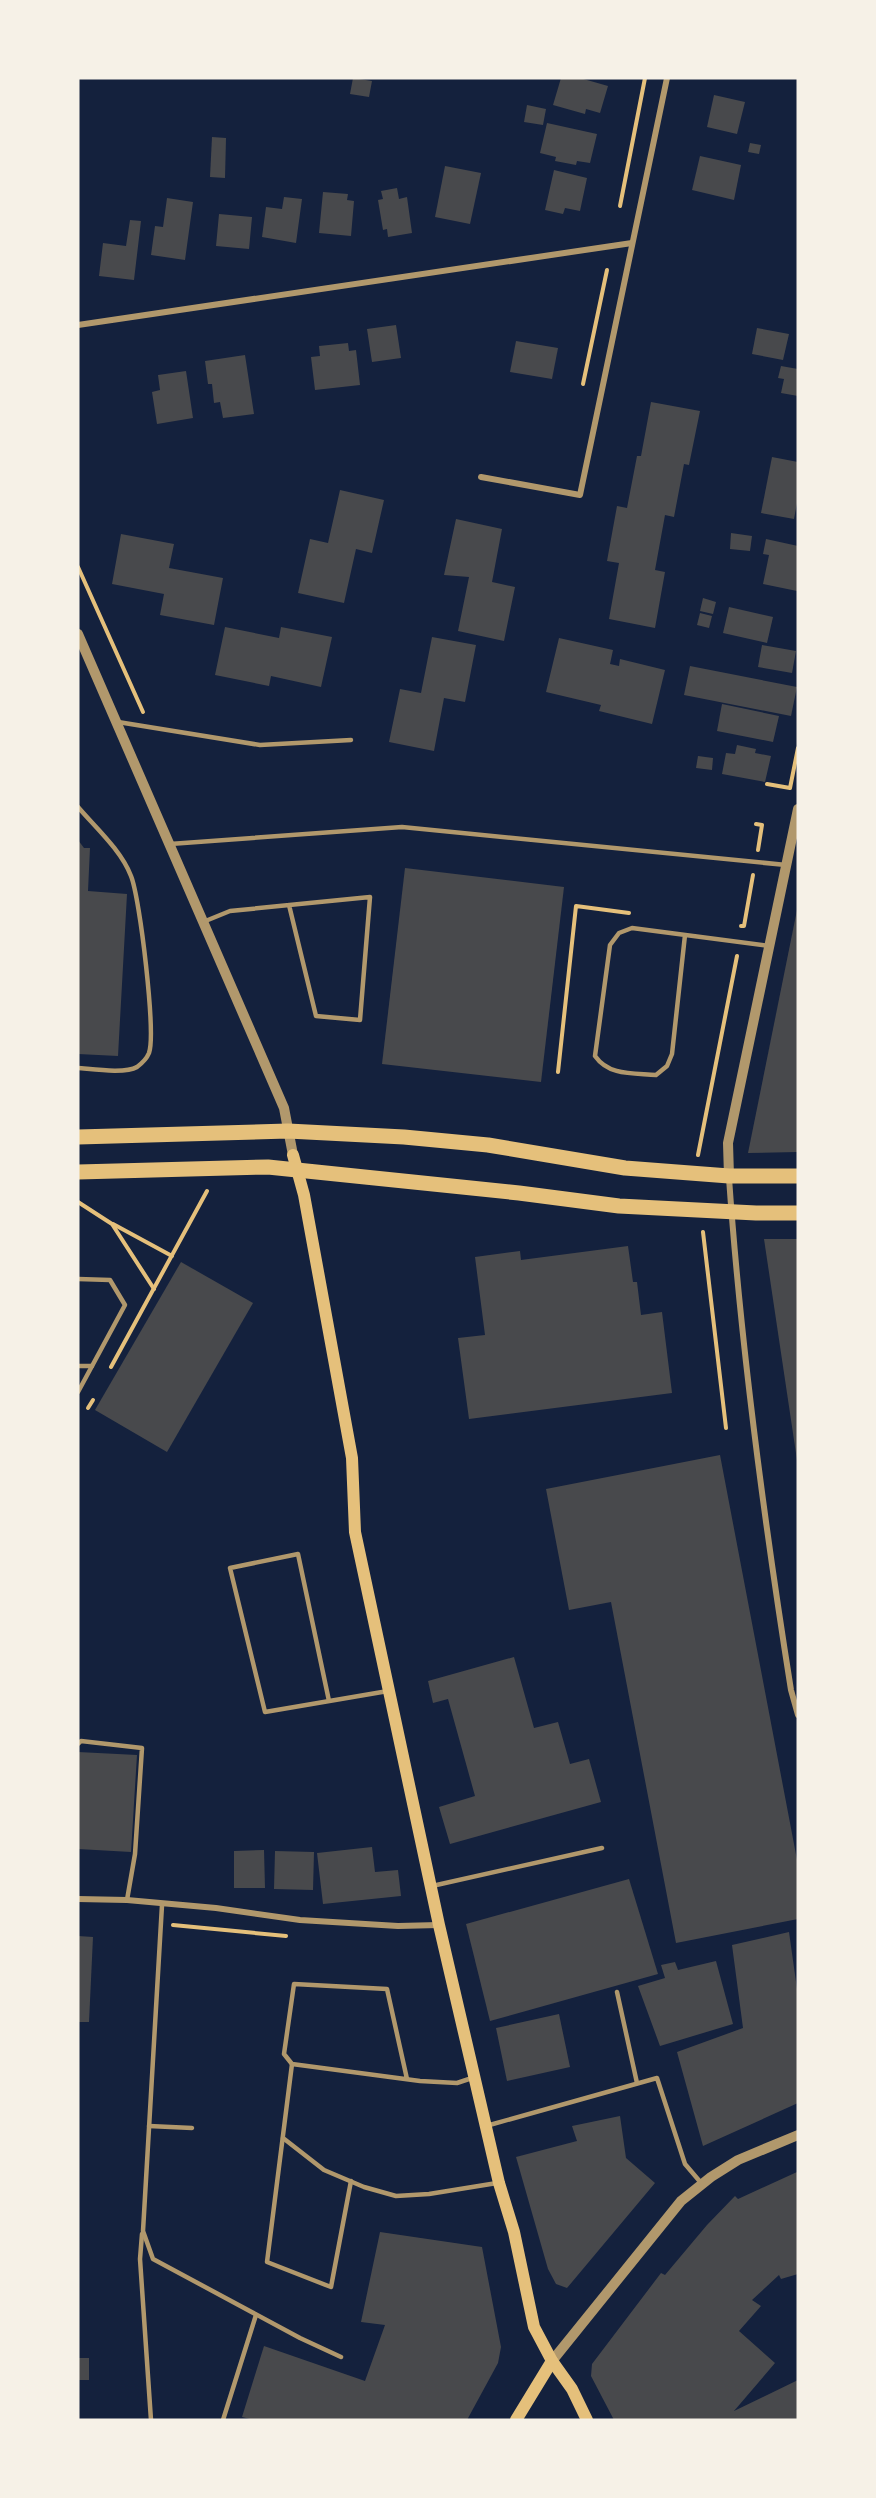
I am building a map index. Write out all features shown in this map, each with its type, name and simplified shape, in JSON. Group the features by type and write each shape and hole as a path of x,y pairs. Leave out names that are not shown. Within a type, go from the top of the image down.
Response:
{"main road":[{"path":"78,1137 288,1131 404,1137 488,1145 625,1168 729,1176 798,1176"},
{"path":"78,1172 268,1167 295,1162 619,1206 798,1213"},
{"path":"295,1162 304,1196 352,1458 355,1532 391,1691 439,1925 499,2183 514,2232 534,2327 552,2361 572,2389 587,2420"},
{"path":"516,2420 552,2361"}],"street":[{"path":"482,477 580,495 667,78"},
{"path":"78,325 632,243"},
{"path":"78,634 284,1108 295,1162"},
{"path":"798,809 728,1143 733,1247 764,1516 791,1690 798,1715"},
{"path":"78,1899 127,1900 162,1905 216,1908 300,1920 398,1926 439,1925"},
{"path":"552,2361 681,2201 738,2160 798,2135"}],"lane":[{"path":"118,722 260,745 351,740"},
{"path":"78,807 131,874 141,924 152,1033 149,1053 135,1068 122,1070 78,1068"},
{"path":"170,844 402,827 786,865"},
{"path":"203,922 230,911 289,905 370,897 360,1020 316,1016 289,905"},
{"path":"685,935 672,1054 667,1066 656,1076 611,1071 601,1065 595,1056 610,945 619,933 632,928 769,946"},
{"path":"78,1279 110,1280 125,1305 78,1392"},
{"path":"78,1366 92,1366"},
{"path":"329,1701 298,1554 230,1568 265,1712 391,1691"},
{"path":"78,1744 81,1740 142,1748 135,1854 127,1900"},
{"path":"432,1886 602,1848"},
{"path":"151,2420 142,2291 142,2231 162,1905"},
{"path":"408,2079 387,1989 294,1984 284,2054 292,2064 408,2079 457,2083 475,2077"},
{"path":"617,1992 637,2084"},
{"path":"292,2064 267,2262 331,2287 351,2181"},
{"path":"486,2126 657,2078 685,2164 702,2184"},
{"path":"148,2126 192,2128"},
{"path":"283,2138 324,2170 396,2196 429,2194 499,2183"},
{"path":"142,2231 153,2259 256,2315 342,2357"},
{"path":"223,2420 256,2315"}],"path":[{"path":"620,206 645,78"},
{"path":"583,384 608,270"},
{"path":"78,567 150,729"},
{"path":"767,784 790,788 798,748"},
{"path":"698,1156 744,926"},
{"path":"110,1368 207,1191"},
{"path":"78,1202 112,1224 172,1256"},
{"path":"112,1224 154,1289"},
{"path":"702,1232 726,1428"},
{"path":"88,1408 94,1398"},
{"path":"160,1924 286,1936"}],"building":[{"path":"353,78 372,81 369,97 350,94"},
{"path":"561,78 580,78 608,86 600,113 586,109 585,114 553,105"},
{"path":"714,95 745,102 737,134 707,127"},
{"path":"527,105 546,109 543,125 524,122"},
{"path":"547,123 597,134 590,163 577,161 576,165 555,161 556,157 540,153"},
{"path":"212,137 226,138 225,178 210,177"},
{"path":"750,143 761,145 759,154 748,152"},
{"path":"700,156 741,165 734,200 692,190"},
{"path":"445,166 481,173 470,224 435,217"},
{"path":"554,170 587,178 580,211 565,208 563,214 545,210"},
{"path":"397,188 399,199 407,197 412,233 388,237 387,229 383,230 378,200 383,199 381,191"},
{"path":"323,192 348,194 347,200 354,201 351,236 319,233"},
{"path":"284,197 302,199 296,243 262,237 266,207 282,209"},
{"path":"167,198 193,202 185,260 151,255 155,226 163,227"},
{"path":"219,214 252,217 249,249 216,246"},
{"path":"130,220 141,221 134,280 99,276 103,243 126,246"},
{"path":"396,325 401,358 372,362 367,329"},
{"path":"757,328 789,334 783,360 752,354"},
{"path":"516,341 558,348 552,379 510,372"},
{"path":"348,343 349,351 356,350 360,385 315,390 311,357 320,356 319,346"},
{"path":"245,355 254,414 223,418 220,402 214,403 212,384 208,384 205,361"},
{"path":"781,366 798,369 798,396 781,393 784,379 778,378"},
{"path":"186,371 193,418 157,424 152,392 160,390 158,375"},
{"path":"651,402 700,411 689,465 684,464 674,517 665,515 655,570 665,572 655,628 609,619 619,563 607,561 617,506 627,508 637,456 641,456"},
{"path":"772,457 798,462 798,498 794,519 761,513"},
{"path":"340,490 384,500 372,553 356,549 344,603 298,593 310,539 328,543"},
{"path":"456,519 502,529 492,582 515,587 504,641 458,631 469,577 444,575"},
{"path":"731,533 752,536 750,551 730,549"},
{"path":"121,534 174,544 169,568 223,578 214,625 160,615 164,594 112,584"},
{"path":"766,539 798,546 797,591 763,584 769,555 763,554"},
{"path":"703,598 716,602 713,614 700,611"},
{"path":"729,607 773,617 767,643 723,633"},
{"path":"700,613 712,616 709,628 697,625"},
{"path":"225,627 279,638 281,627 332,637 321,687 271,676 269,686 215,675"},
{"path":"432,637 476,645 465,702 444,698 434,751 389,742 400,689 421,693"},
{"path":"559,638 613,650 610,664 619,666 620,659 665,670 652,724 599,711 601,705 546,692"},
{"path":"762,645 796,651 792,673 758,667"},
{"path":"690,666 797,687 791,716 684,695"},
{"path":"722,704 779,716 773,742 717,731"},
{"path":"737,745 756,749 755,753 771,756 765,782 722,774 726,753 735,754"},
{"path":"698,756 713,758 712,770 696,768"},
{"path":"78,840 84,848 90,848 88,891 127,894 118,1056 78,1054"},
{"path":"405,868 564,887 541,1082 382,1064"},
{"path":"797,910 798,1152 748,1153"},
{"path":"764,1239 798,1239 798,1460 797,1460"},
{"path":"628,1246 633,1282 637,1282 641,1315 662,1312 672,1393 469,1419 458,1338 485,1335 475,1257 520,1251 521,1260"},
{"path":"181,1262 253,1303 167,1452 95,1410"},
{"path":"720,1455 798,1865 798,1919 676,1943 611,1602 569,1610 546,1489"},
{"path":"514,1657 534,1728 558,1722 570,1764 589,1759 601,1802 450,1844 439,1807 475,1796 448,1699 433,1703 428,1681"},
{"path":"78,1752 137,1755 131,1852 78,1849"},
{"path":"372,1847 375,1872 398,1870 401,1896 323,1904 317,1853"},
{"path":"264,1850 265,1888 234,1888 234,1851"},
{"path":"275,1851 314,1852 313,1890 274,1889"},
{"path":"629,1879 658,1974 490,2021 466,1924"},
{"path":"789,1932 798,1996 798,2103 703,2146 677,2052 743,2028 732,1945"},
{"path":"78,1936 93,1937 89,2022 78,2022"},
{"path":"716,1961 733,2024 660,2046 638,1986 665,1978 661,1965 675,1962 678,1970"},
{"path":"559,2014 570,2067 507,2081 496,2028"},
{"path":"620,2116 626,2158 655,2183 567,2288 556,2284 548,2269 516,2157 577,2141 572,2126"},
{"path":"797,2172 798,2274 781,2279 779,2275 752,2300 761,2306 739,2331 775,2363 734,2411 798,2380 798,2420 614,2420 591,2376 592,2364 661,2273 665,2275 735,2196 738,2199"},
{"path":"380,2232 482,2247 501,2347 498,2363 467,2420 254,2420 242,2417 264,2346 365,2381 385,2325 361,2322"},
{"path":"78,2358 89,2358 89,2380 78,2380"}]}
